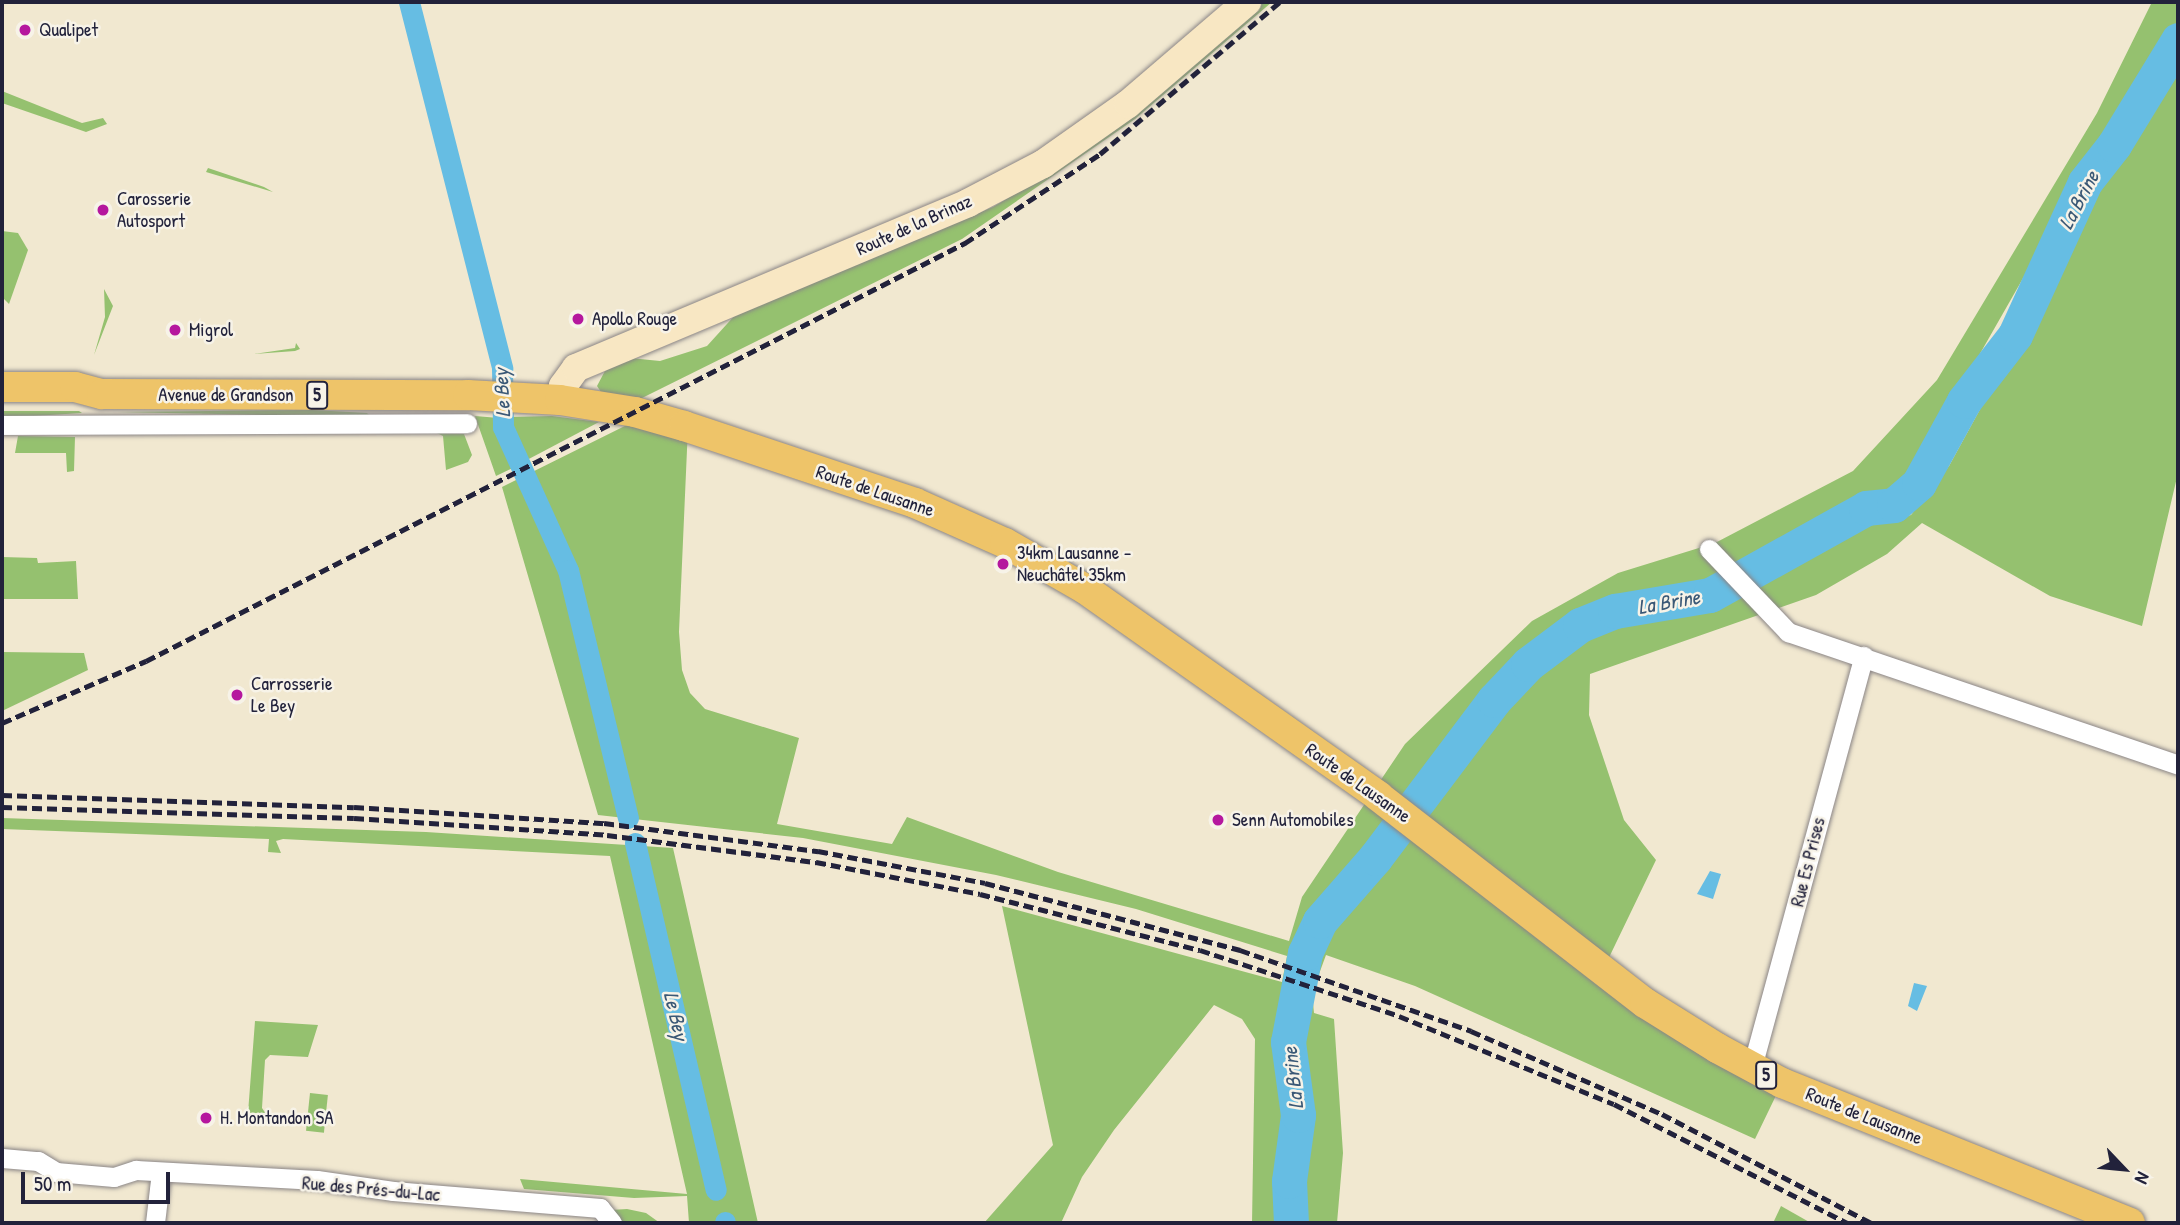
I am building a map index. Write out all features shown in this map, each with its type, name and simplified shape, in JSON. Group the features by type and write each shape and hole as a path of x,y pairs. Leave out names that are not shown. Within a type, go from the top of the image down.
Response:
{"main road":[{"name":"Avenue de Grandson","path":"2,387 75,387 102,394 467,409 546,399"},
{"name":"Avenue de Grandson","path":"2,404 75,404 102,394"},
{"name":"Route de Lausanne","path":"546,399 635,412 688,427 886,493 1005,543 1085,589 1378,796 1634,995 1752,1067 2130,1223"}],"street":[{"name":"Route de la Brinaz","path":"546,399 563,386 576,368 968,202 1043,164 1128,104 1247,2"},
{"path":"2,425 467,409"},
{"path":"1709,549 1768,615 1788,632 2178,765"},
{"name":"Rue Es Prises","path":"1752,1067 1864,656"},
{"name":"Rue des Prés-du-Lac","path":"2,1158 38,1161 56,1172 114,1177 136,1170 317,1180 393,1191 600,1208 612,1223"},
{"path":"155,1223 161,1172"}],"green space":[{"path":"1260,2 1272,2 1135,119 962,239 640,399 601,392 597,386 606,369 630,358 660,361 707,346 736,314 993,207 1046,175"},
{"path":"2152,2 2178,2 2178,30 2162,46 2054,224 1949,408 1930,452 1881,496 1900,518 1911,515 1949,466 2178,48 2178,473 2142,626 2050,596 1922,523 1887,554 1816,595 1590,674 1589,715 1624,820 1656,860 1602,972 1782,1083 1755,1139 1415,986 1326,955 1312,993 1314,1013 1334,1019 1343,1153 1337,1223 1252,1223 1255,1039 1242,1019 1214,1005 1114,1130 1082,1177 1061,1223 984,1223 1053,1145 1002,906 1282,982 1287,956 1136,909 996,875 803,838 598,815 502,487 647,415 688,427 679,632 682,670 690,693 705,709 799,738 777,824 892,844 907,817 1058,872 1289,941 1302,897 1405,744 1532,621 1618,573 1715,543 1853,471 1937,380 2097,113"},
{"path":"2,91 82,123 103,118 107,124 86,132 2,103"},
{"path":"208,168 264,187 273,192 206,172"},
{"path":"2,231 18,233 28,250 9,304 2,297"},
{"path":"104,289 113,306 94,355 105,317"},
{"path":"296,343 300,349 295,351 254,354 295,348"},
{"path":"313,410 367,413 371,417 117,412"},
{"path":"2,411 79,411 82,413 2,418"},
{"path":"475,416 499,418 504,443 517,466 496,476"},
{"path":"552,416 599,422 525,461 508,431 507,417"},
{"path":"437,433 464,434 472,455 468,462 446,470 443,436"},
{"path":"18,436 75,437 74,471 67,472 66,453 15,453"},
{"path":"2,557 37,558 38,563 76,561 78,599 2,599"},
{"path":"2,652 84,653 88,670 2,711"},
{"path":"2,818 426,832 673,848 758,1223 689,1223 687,1196 634,1198 524,1189 520,1179 687,1194 610,856 283,839 276,841 281,853 268,852 269,839 2,829"},
{"path":"255,1021 318,1025 308,1057 270,1055 265,1060 262,1108 266,1114 248,1113"},
{"path":"310,1093 328,1095 324,1133 306,1131"},
{"path":"1781,1206 1811,1223 1773,1223"},
{"path":"627,1209 646,1213 660,1223 621,1223 611,1210"}],"water":[{"path":"1710,871 1721,874 1713,899 1697,894"},
{"path":"1914,983 1927,986 1917,1011 1908,1006"}],"waterway":[{"name":"Le Bey","path":"409,2 502,368 503,427 568,570 628,818"},
{"name":"La Brine","path":"1291,1223 1289,1181 1298,1115 1288,1042 1305,953 1320,921 1375,858 1494,700 1528,664 1580,625 1615,611 1710,595 1866,508 1894,505 1919,483 1964,401 2015,335 2085,182 2114,145 2178,40"},
{"name":"Le Bey","path":"635,843 716,1190"}],"railway":[{"path":"2,723 146,661 965,243 1100,154 1280,2"},
{"path":"2,795 354,807 604,823 818,851 985,883 1240,950 1471,1031 1662,1114 1871,1223"},
{"path":"2,807 354,818 607,835 816,862 980,894 1200,950 1399,1016 1614,1104 1848,1223"}],"place":[{"name":"Qualipet","path":"25,30"},
{"name":"Carosserie Autosport","path":"103,210"},
{"name":"Apollo Rouge","path":"578,319"},
{"name":"Migrol","path":"175,330"},
{"name":"34km Lausanne - Neuchâtel 35km","path":"1003,564"},
{"name":"Carrosserie Le Bey","path":"237,695"},
{"name":"Senn Automobiles","path":"1218,820"},
{"name":"H. Montandon SA","path":"206,1118"}]}
